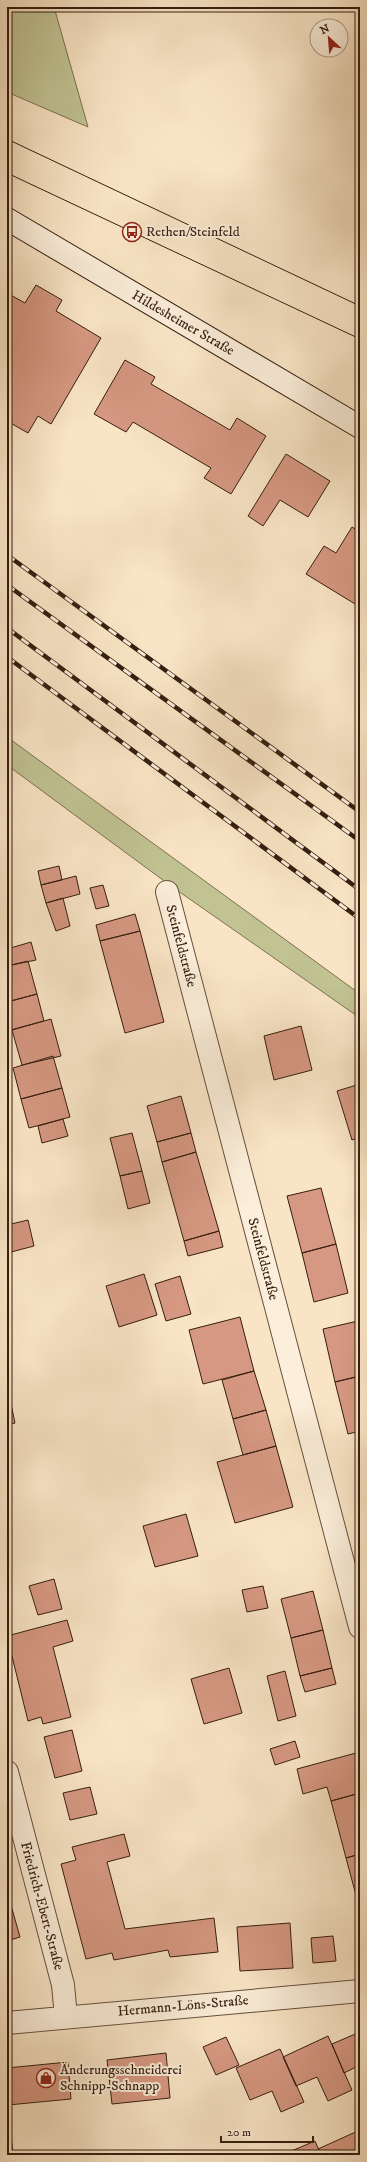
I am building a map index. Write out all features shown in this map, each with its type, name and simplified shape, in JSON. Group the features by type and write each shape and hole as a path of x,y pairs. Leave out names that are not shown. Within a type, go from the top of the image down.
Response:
{"street":[{"name":"Hildesheimer Straße","path":"7,219 360,427"},
{"name":"Steinfeldstraße","path":"167,892 360,1626"},
{"name":"Friedrich-Ebert-Straße","path":"7,1772 63,1985 66,2017"},
{"name":"Hermann-Löns-Straße","path":"7,2023 360,1991"}],"green space":[{"path":"7,7 54,7 88,127 7,92"},
{"path":"7,737 360,994 360,1018 171,886 7,765"}],"building":[{"path":"36,285 62,300 56,311 101,338 51,424 38,416 28,433 7,421 11,410 7,408 7,293 25,303"},
{"path":"125,360 155,377 151,384 230,430 237,418 266,436 231,494 204,478 211,468 133,422 126,432 94,414"},
{"path":"286,454 330,481 308,517 280,500 263,526 248,516"},
{"path":"352,527 360,532 360,607 306,574 324,546 336,553"},
{"path":"59,866 62,880 41,885 38,871"},
{"path":"76,876 80,894 46,903 41,885"},
{"path":"103,885 109,906 96,909 90,888"},
{"path":"63,898 70,926 56,931 46,903"},
{"path":"135,914 140,931 100,941 96,925"},
{"path":"140,931 164,1022 125,1033 100,941"},
{"path":"31,942 36,960 7,966 7,949"},
{"path":"28,961 37,994 7,1002 7,966"},
{"path":"37,994 44,1021 7,1031 7,1002"},
{"path":"51,1019 61,1056 22,1065 12,1030"},
{"path":"301,1026 312,1070 274,1080 264,1036"},
{"path":"53,1056 62,1088 21,1099 13,1068"},
{"path":"360,1084 360,1137 352,1140 337,1091"},
{"path":"62,1088 70,1117 29,1128 21,1099"},
{"path":"181,1096 191,1133 157,1142 147,1106"},
{"path":"63,1119 68,1136 42,1143 38,1126"},
{"path":"132,1133 142,1171 120,1176 110,1138"},
{"path":"191,1133 196,1152 162,1162 157,1142"},
{"path":"196,1152 219,1231 184,1241 162,1162"},
{"path":"142,1171 150,1203 128,1209 120,1176"},
{"path":"321,1188 336,1244 302,1253 287,1196"},
{"path":"28,1220 34,1246 11,1252 7,1236 7,1225"},
{"path":"219,1231 223,1247 188,1256 184,1241"},
{"path":"336,1244 348,1293 314,1302 302,1253"},
{"path":"144,1274 157,1315 119,1327 106,1286"},
{"path":"180,1276 191,1314 166,1321 155,1284"},
{"path":"240,1317 254,1371 203,1384 189,1330"},
{"path":"358,1321 360,1331 360,1376 335,1382 323,1329"},
{"path":"254,1371 266,1410 233,1419 222,1380"},
{"path":"360,1376 360,1431 348,1434 335,1382"},
{"path":"11,1404 15,1423 7,1425 7,1405"},
{"path":"266,1410 276,1446 243,1455 233,1419"},
{"path":"276,1446 293,1507 235,1523 217,1462"},
{"path":"7,1483 12,1500 7,1502"},
{"path":"186,1514 198,1556 155,1567 143,1526"},
{"path":"54,1579 62,1609 38,1615 29,1586"},
{"path":"263,1586 268,1608 247,1612 242,1590"},
{"path":"313,1591 323,1630 291,1638 281,1599"},
{"path":"67,1620 73,1641 53,1647 71,1717 43,1724 41,1717 28,1721 7,1636"},
{"path":"323,1630 332,1668 300,1676 291,1638"},
{"path":"229,1668 242,1713 204,1724 191,1679"},
{"path":"332,1668 336,1684 305,1692 300,1676"},
{"path":"285,1671 296,1716 278,1721 267,1676"},
{"path":"72,1730 82,1771 55,1778 44,1737"},
{"path":"295,1741 300,1757 275,1765 270,1749"},
{"path":"356,1753 360,1767 360,1793 331,1801 327,1787 303,1794 297,1769"},
{"path":"90,1787 97,1814 70,1820 63,1793"},
{"path":"360,1793 360,1854 346,1858 331,1801"},
{"path":"124,1834 130,1856 107,1862 125,1929 214,1918 218,1952 170,1957 168,1950 114,1960 112,1953 86,1959 61,1864 76,1860 72,1847"},
{"path":"360,1854 360,1910 346,1858"},
{"path":"7,1891 20,1937 7,1941"},
{"path":"290,1923 293,1968 240,1971 237,1927"},
{"path":"333,1936 336,1961 313,1963 311,1938"},
{"path":"360,2032 360,2065 344,2073 332,2044"},
{"path":"328,2036 352,2090 328,2101 317,2077 296,2086 283,2057"},
{"path":"226,2037 239,2065 216,2075 203,2047"},
{"path":"280,2049 304,2102 281,2112 272,2091 250,2100 236,2068"},
{"path":"166,2053 170,2098 112,2104 107,2060"},
{"path":"68,2062 71,2099 8,2105 13,2155 7,2155 7,2068"},
{"path":"360,2130 360,2155 321,2155 318,2149"},
{"path":"315,2141 321,2155 282,2155"}],"tram line":[{"path":"7,139 360,306"},
{"path":"7,173 360,339"}],"railway":[{"path":"7,555 360,812"},
{"path":"7,585 360,841"},
{"path":"7,628 360,890"},
{"path":"7,657 360,919"}],"place":[{"name":"Rethen/Steinfeld","path":"132,232"},
{"name":"Änderungsschneiderei Schnipp-Schnapp","path":"46,2078"}]}
